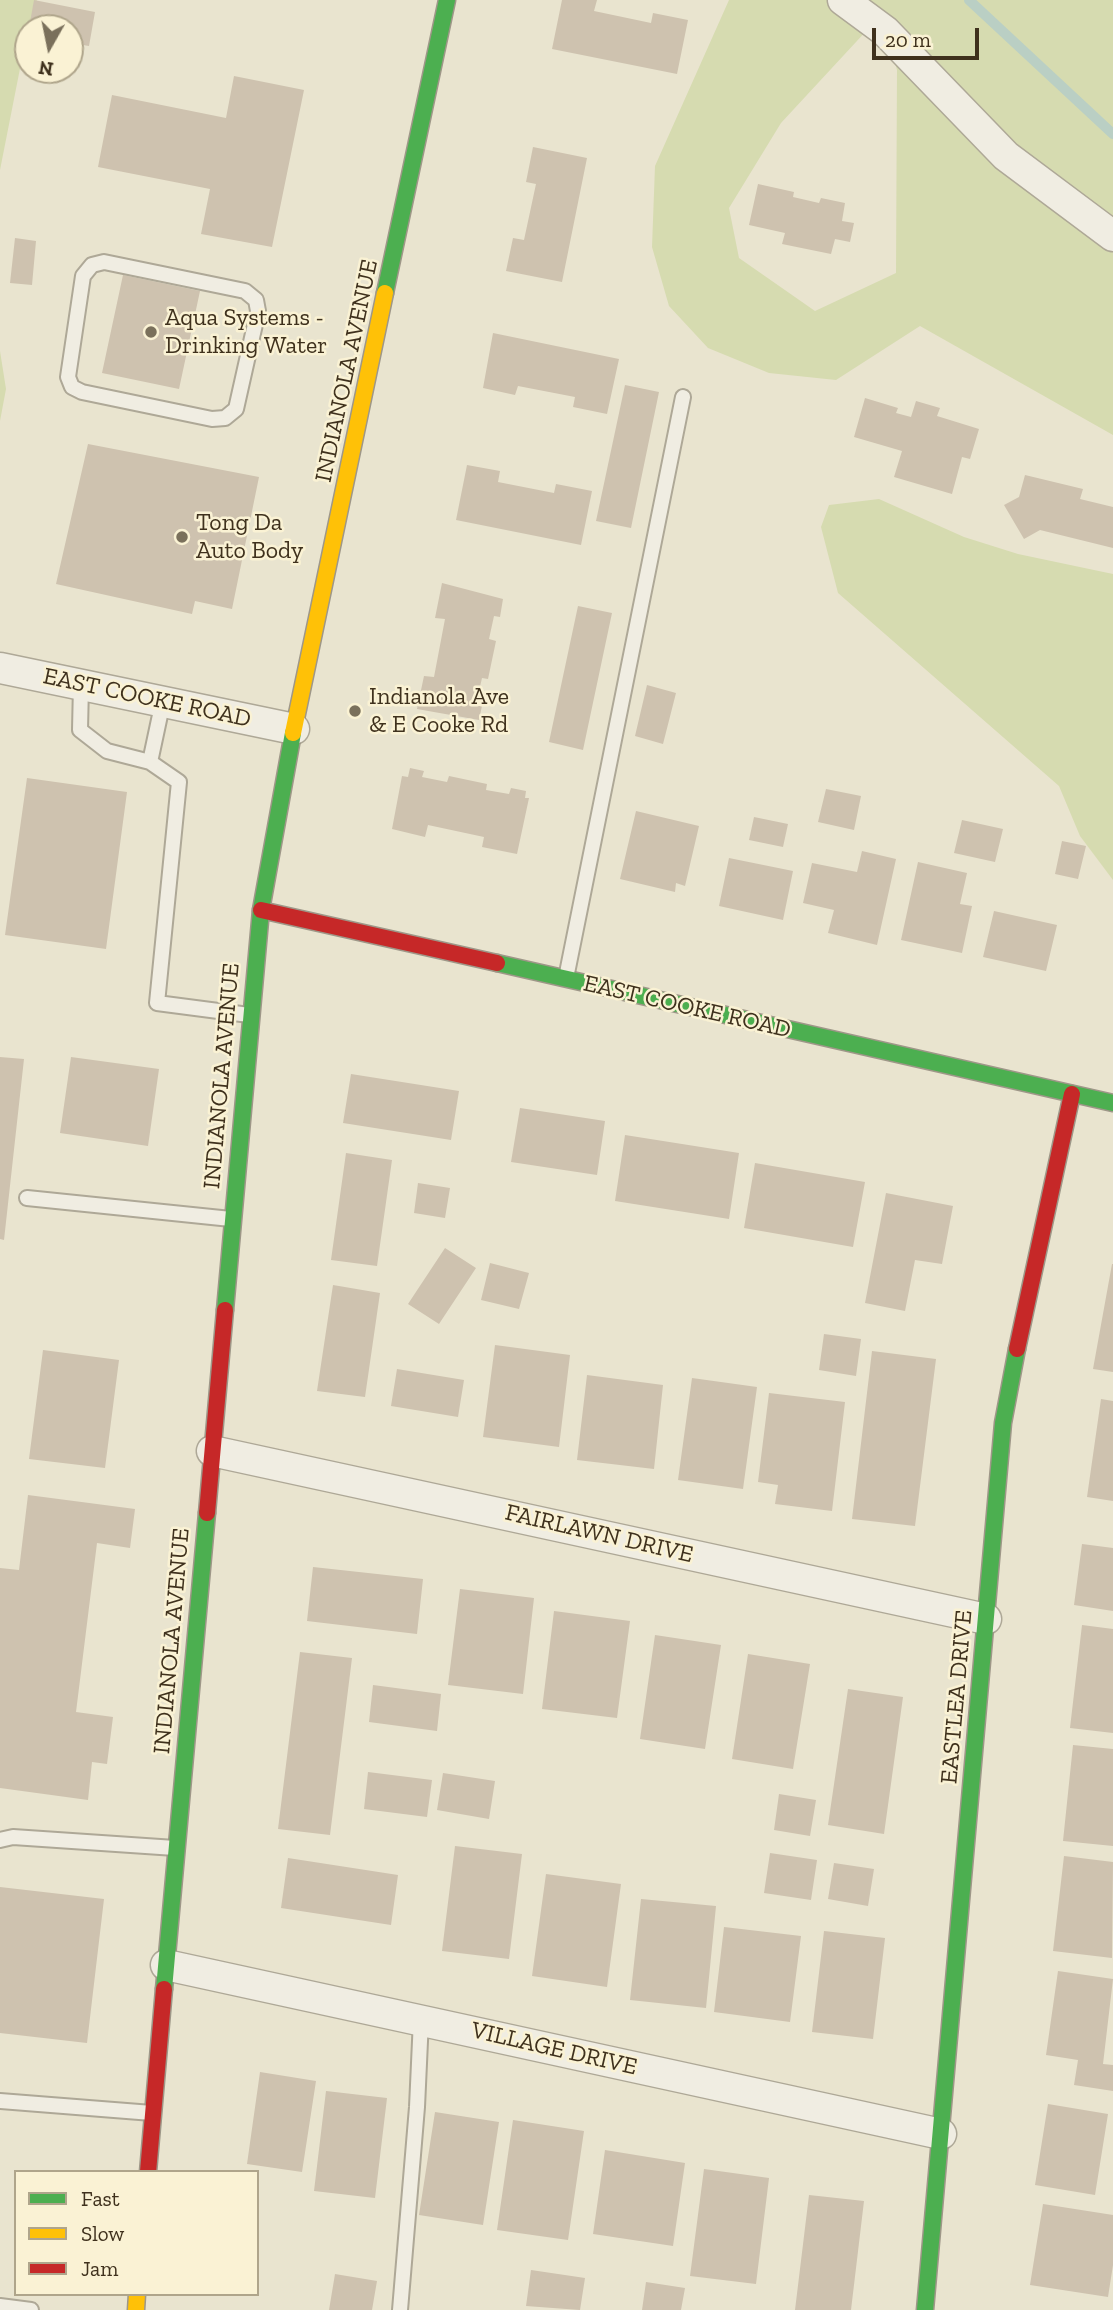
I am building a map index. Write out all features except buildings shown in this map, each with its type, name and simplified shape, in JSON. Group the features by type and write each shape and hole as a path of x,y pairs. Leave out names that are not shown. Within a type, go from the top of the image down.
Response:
{"main road":[{"name":"INDIANOLA AVENUE","path":"148,2170 261,910 295,729 447,0"},
{"name":"EAST COOKE ROAD","path":"261,910 1113,1103"},
{"name":"EASTLEA DRIVE","path":"925,2310 1003,1423 1037,1249 1072,1094"}],"street":[{"path":"843,0 886,32 1006,156 1113,236"},
{"name":"EAST COOKE ROAD","path":"0,668 295,729"},
{"name":"FAIRLAWN DRIVE","path":"212,1451 986,1619"},
{"name":"VILLAGE DRIVE","path":"166,1965 941,2134"}],"lane":[{"path":"104,262 245,291 256,300 258,310 247,360 236,409 225,418 212,419 82,392 72,387 68,377 83,276 92,265 104,262"},
{"path":"566,979 683,397"},
{"path":"81,685 80,730 107,751 150,762 179,782 157,1003 250,1015"},
{"path":"150,762 163,701"},
{"path":"27,1198 232,1219"},
{"path":"0,1840 13,1837 176,1848"},
{"path":"400,2310 417,2108 421,2019"},
{"path":"0,2101 153,2113"},
{"path":"0,2306 31,2310"}],"green space":[{"path":"0,0 37,0 32,14 14,14 14,84 17,84 0,170"},
{"path":"729,0 1113,0 1113,435 920,326 836,380 769,373 708,348 669,306 652,247 655,166","holes":["881,15 897,70 896,273 815,311 739,258 729,208 781,123"]},
{"path":"0,351 6,389 0,421"},
{"path":"879,499 964,537 1018,554 1113,574 1113,880 1080,836 1059,786 838,593 821,527 829,505"}],"waterway":[{"path":"969,0 1113,134"}],"traffic: fast":[{"path":"385,293 447,0"},
{"path":"225,1310 261,910 293,733"},
{"path":"497,963 1113,1103"},
{"path":"925,2310 1003,1423 1017,1349"},
{"path":"164,1989 207,1513"}],"traffic: slow":[{"path":"293,733 385,293"},
{"path":"136,2310 137,2296"}],"traffic: jam":[{"path":"261,910 497,963"},
{"path":"1017,1349 1072,1094"},
{"path":"207,1513 225,1310"},
{"path":"148,2170 164,1989"}],"place":[{"name":"Aqua Systems - Drinking Water","path":"151,332"},
{"name":"Tong Da Auto Body","path":"182,537"},
{"name":"Indianola Ave & E Cooke Rd","path":"355,711"}]}
